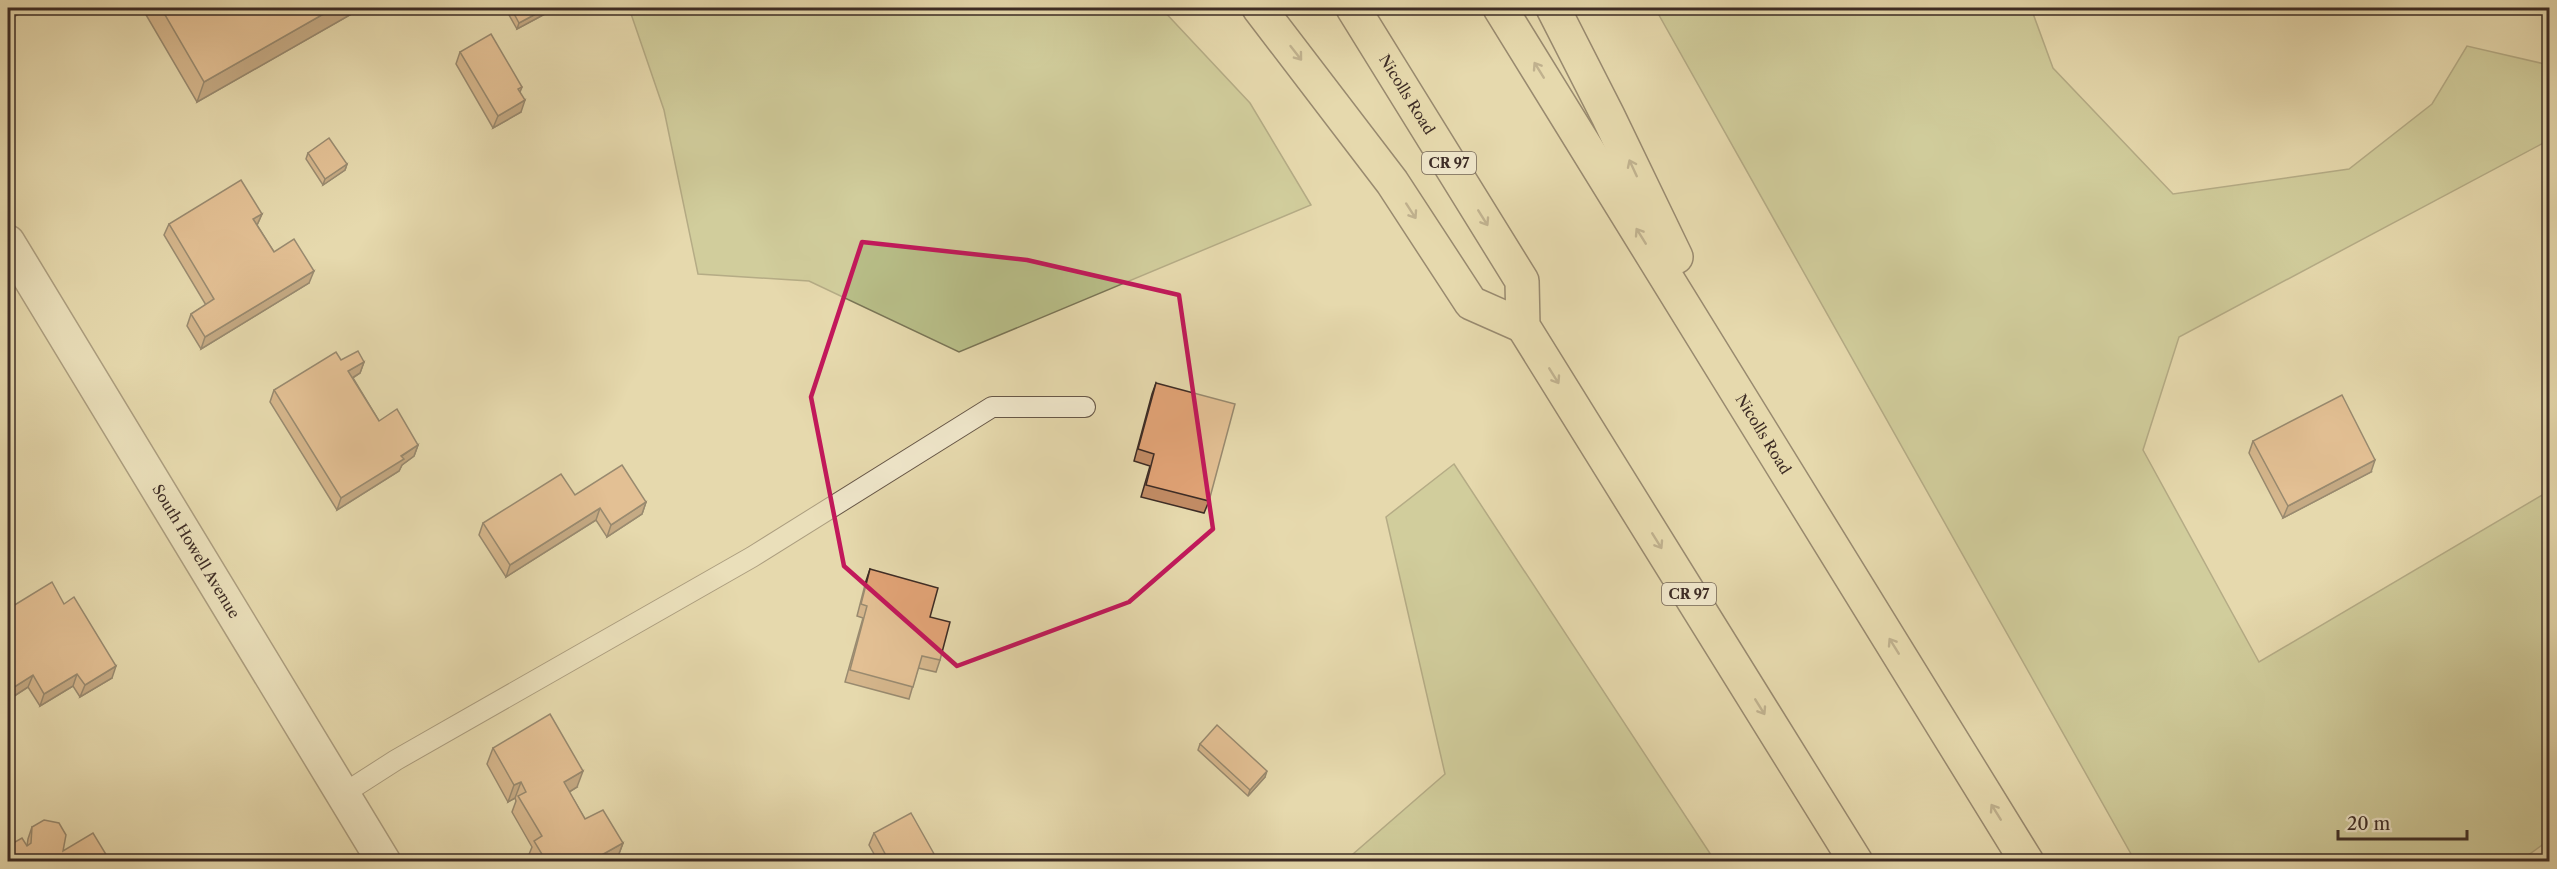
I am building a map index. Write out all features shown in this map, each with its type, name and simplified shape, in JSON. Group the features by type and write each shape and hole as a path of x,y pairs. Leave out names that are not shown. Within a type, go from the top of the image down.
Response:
{"highway":[{"path":"1259,8 1392,182 1471,303 1523,326"},
{"name":"Nicolls Road","path":"1353,8 1522,281 1523,326"},
{"name":"Nicolls Road","path":"1500,8 2027,861"},
{"path":"1553,8 1608,116 1749,411"},
{"name":"CR 97","path":"1523,326 1856,861"}],"street":[{"name":"South Howell Avenue","path":"8,242 384,861"}],"lane":[{"path":"343,794 396,760 752,557 992,407 1085,406"}],"highlighted area":[{"path":"862,242 1027,260 1179,295 1213,529 1129,602 957,666 844,566 811,397"}],"green space":[{"path":"629,8 1161,8 1250,103 1311,205 959,352 809,281 698,274 664,110"},
{"path":"1655,8 2031,8 2053,68 2173,194 2349,169 2432,104 2467,46 2549,65 2549,140 2179,337 2143,450 2259,662 2549,491 2549,840 2520,861 2135,861"},
{"path":"1454,464 1715,861 1345,861 1445,774 1386,517"}],"building":[{"path":"161,8 334,8 204,82"},
{"path":"511,8 547,8 519,23"},
{"path":"491,34 522,87 518,89 525,100 498,116 460,52"},
{"path":"329,138 347,164 325,179 308,153"},
{"path":"241,180 262,214 253,219 274,252 294,239 314,271 205,337 191,314 214,299 169,224"},
{"path":"358,351 364,362 348,371 379,421 397,409 418,445 401,456 404,459 341,498 274,390 336,352 341,360"},
{"path":"1156,383 1235,404 1209,501 1146,485 1154,454 1138,449"},
{"path":"2342,395 2375,460 2288,506 2253,441"},
{"path":"622,465 646,502 611,525 600,508 510,565 483,523 561,474 575,495"},
{"path":"870,569 938,588 930,617 950,622 940,660 922,656 913,687 850,670 867,606 861,604"},
{"path":"52,582 64,604 74,597 116,666 85,685 77,674 44,694 33,675 8,691 8,609"},
{"path":"550,714 583,771 564,782 585,819 603,810 623,843 591,861 546,861 534,841 542,836 518,796 526,792 521,782 514,785 493,748"},
{"path":"1217,725 1267,771 1250,790 1200,744"},
{"path":"911,813 938,861 889,861 874,833"},
{"path":"44,820 59,823 66,835 63,851 93,833 110,861 8,861 8,846 22,838 27,846 31,843 32,827"},
{"path":"622,856 626,861 614,861"}]}
